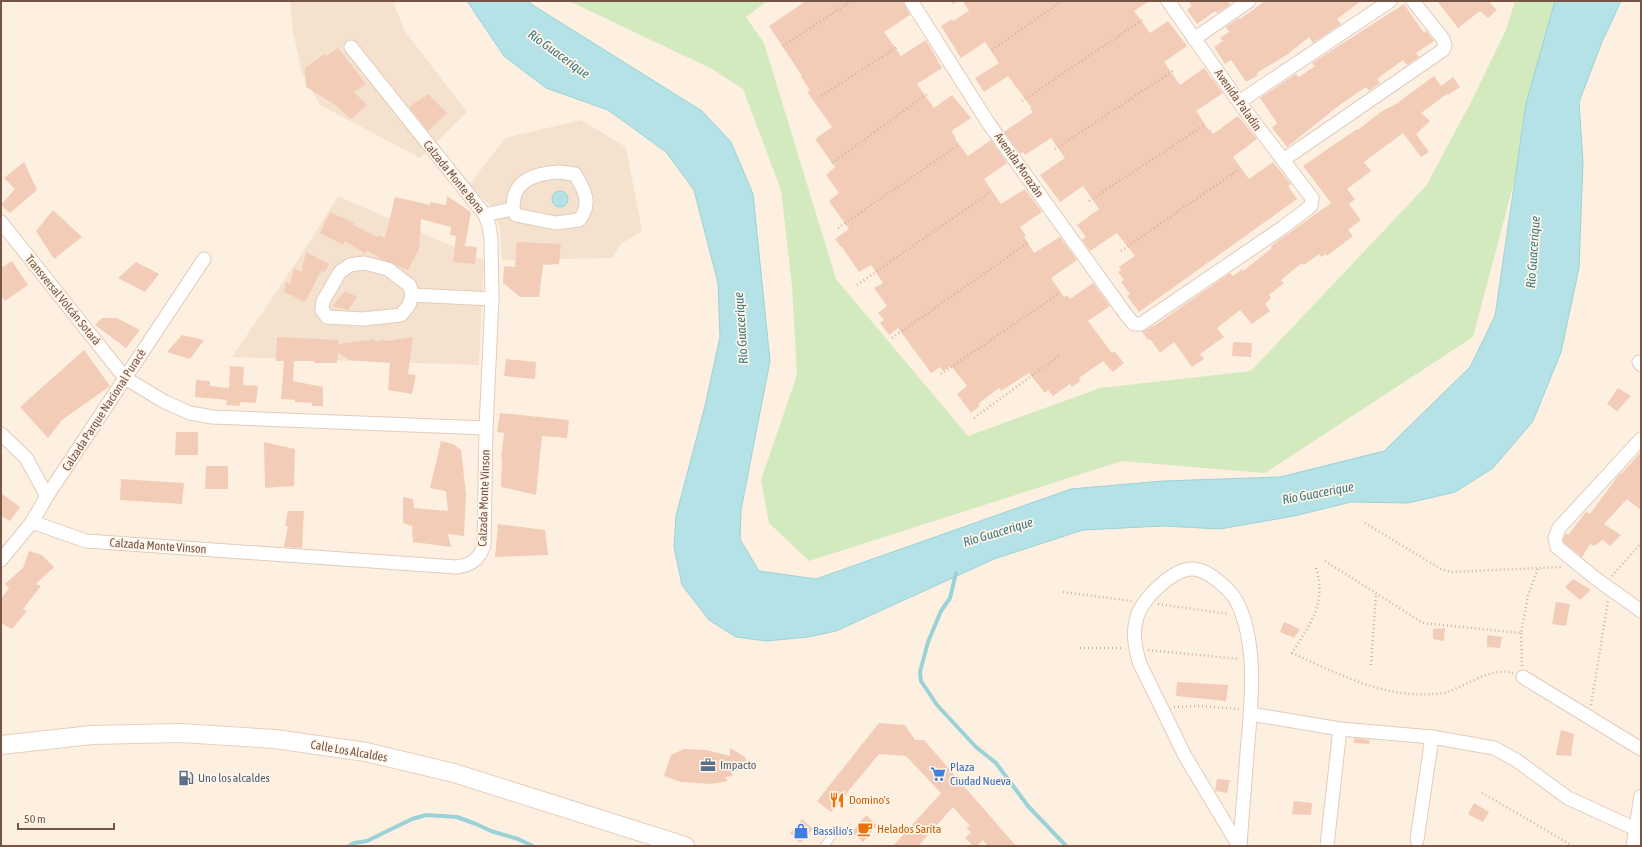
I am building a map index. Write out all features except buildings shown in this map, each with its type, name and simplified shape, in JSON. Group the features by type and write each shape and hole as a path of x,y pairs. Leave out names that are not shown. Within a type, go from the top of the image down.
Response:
{"main road":[{"name":"Calle Los Alcaldes","path":"1,746 92,735 180,733 275,739 306,743 366,752 454,773 685,846"}],"street":[{"name":"Avenida Morazán","path":"911,1 989,124 1084,258 1134,324 1141,324 1282,228 1311,206 1312,198"},
{"name":"Avenida Paladín","path":"1168,1 1239,102 1312,198"},
{"path":"1194,39 1249,1"},
{"path":"1239,102 1390,1"},
{"path":"1283,160 1440,53 1445,46 1443,39 1413,1"},
{"name":"Calzada Monte Bona","path":"351,47 485,215 489,226 491,239 492,299 486,428"},
{"path":"559,172 575,174 586,198 586,210 579,220 556,223 534,220 516,215 512,209 515,191 525,180 544,173 559,172"},
{"path":"485,215 512,209"},
{"name":"Transversal Volcán Sotará","path":"1,222 125,378"},
{"name":"Calzada Parque Nacional Puracé","path":"1,560 32,522 47,496 204,259"},
{"path":"364,263 388,269 410,286 412,294 409,305 400,315 363,320 327,317 322,310 323,301 340,272 350,265 364,263"},
{"path":"412,294 492,299"},
{"path":"125,378 165,402 190,413 212,417 486,428"},
{"name":"Calzada Monte Vinson","path":"32,522 86,541 456,567 466,566 476,561 481,554 484,545 486,428"},
{"path":"1,434 26,458 47,496"},
{"path":"1641,439 1559,528 1555,538 1557,547 1607,587 1641,611"},
{"path":"1194,569 1208,573 1225,586 1239,605 1251,652 1251,712 1239,846 1185,756 1140,664 1134,648 1136,618 1142,605 1167,580 1183,570 1194,569"},
{"path":"1523,677 1641,749"},
{"path":"1251,712 1340,729 1432,737 1494,748 1516,760 1568,798 1636,829"},
{"path":"1327,846 1340,729"},
{"path":"1418,840 1432,737"},
{"path":"1633,846 1641,796"}],"lane":[{"path":"827,845 837,830"}],"path":[{"path":"783,46 851,1"},
{"path":"992,50 1062,1"},
{"path":"1022,102 1142,20"},
{"path":"818,98 899,46"},
{"path":"1055,149 1173,72"},
{"path":"832,163 927,94"},
{"path":"1089,201 1206,124"},
{"path":"838,228 960,144"},
{"path":"1120,251 1238,170"},
{"path":"857,285 989,193"},
{"path":"892,338 1029,242"},
{"path":"941,374 1058,294"},
{"path":"974,418 1060,355"},
{"path":"1365,523 1441,569 1451,572 1580,566"},
{"path":"1589,718 1607,587 1641,543"},
{"path":"1325,561 1423,623 1521,633"},
{"path":"1316,568 1320,582 1319,596 1314,616 1292,653 1351,680 1382,690 1429,694 1446,693 1498,672 1510,672 1523,677 1521,633 1528,596 1538,568"},
{"path":"1371,665 1376,594"},
{"path":"1080,648 1134,648 1251,660"},
{"path":"1161,708 1201,706 1251,712"},
{"path":"1482,793 1573,846"}],"shaded area":[{"path":"290,1 393,1 404,30 467,112 420,158 320,105 302,73 293,32"},
{"path":"581,120 626,147 642,231 621,244 612,258 502,260 500,230 493,208 469,185 505,138"},
{"path":"338,196 484,260 479,365 232,357 307,246"}],"green space":[{"path":"569,1 767,1 746,17 764,43 836,279 968,436 1100,388 1251,371 1426,186 1471,102 1506,30 1515,1 1562,1 1473,337 1265,473 1122,461 809,561 769,523 761,480 797,375 792,286 781,190 743,89 712,69"}],"water":[{"name":"Río Guacerique","path":"467,1 529,1 531,4 702,111 731,142 753,194 770,361 741,510 740,539 759,571 816,579 1071,489 1163,481 1280,477 1384,451 1470,367 1495,316 1526,104 1555,1 1621,1 1602,42 1579,102 1583,162 1579,268 1561,352 1533,421 1493,468 1455,492 1408,503 1351,502 1294,516 1220,529 1163,526 1083,530 994,559 836,631 808,637 766,641 736,637 709,620 682,585 674,547 676,516 705,406 720,337 718,283 694,190 666,152 608,110 546,88 504,56"},
{"path":"560,191 566,193 568,199 566,205 560,207 554,205 552,199 554,193"}],"waterway":[{"path":"956,573 950,598 941,611 928,642 920,672 921,681 937,705 976,747 996,763 1028,806 1066,846"},
{"path":"349,846 354,843 367,841 412,819 426,815 457,817 533,846"}],"place":[{"name":"Impacto","path":"708,765"},
{"name":"Plaza Ciudad Nueva","path":"938,774"},
{"name":"Uno los alcaldes","path":"186,778"},
{"name":"Domino's","path":"837,800"},
{"name":"Helados Sarita","path":"865,829"},
{"name":"Bassilio's","path":"801,831"}]}
